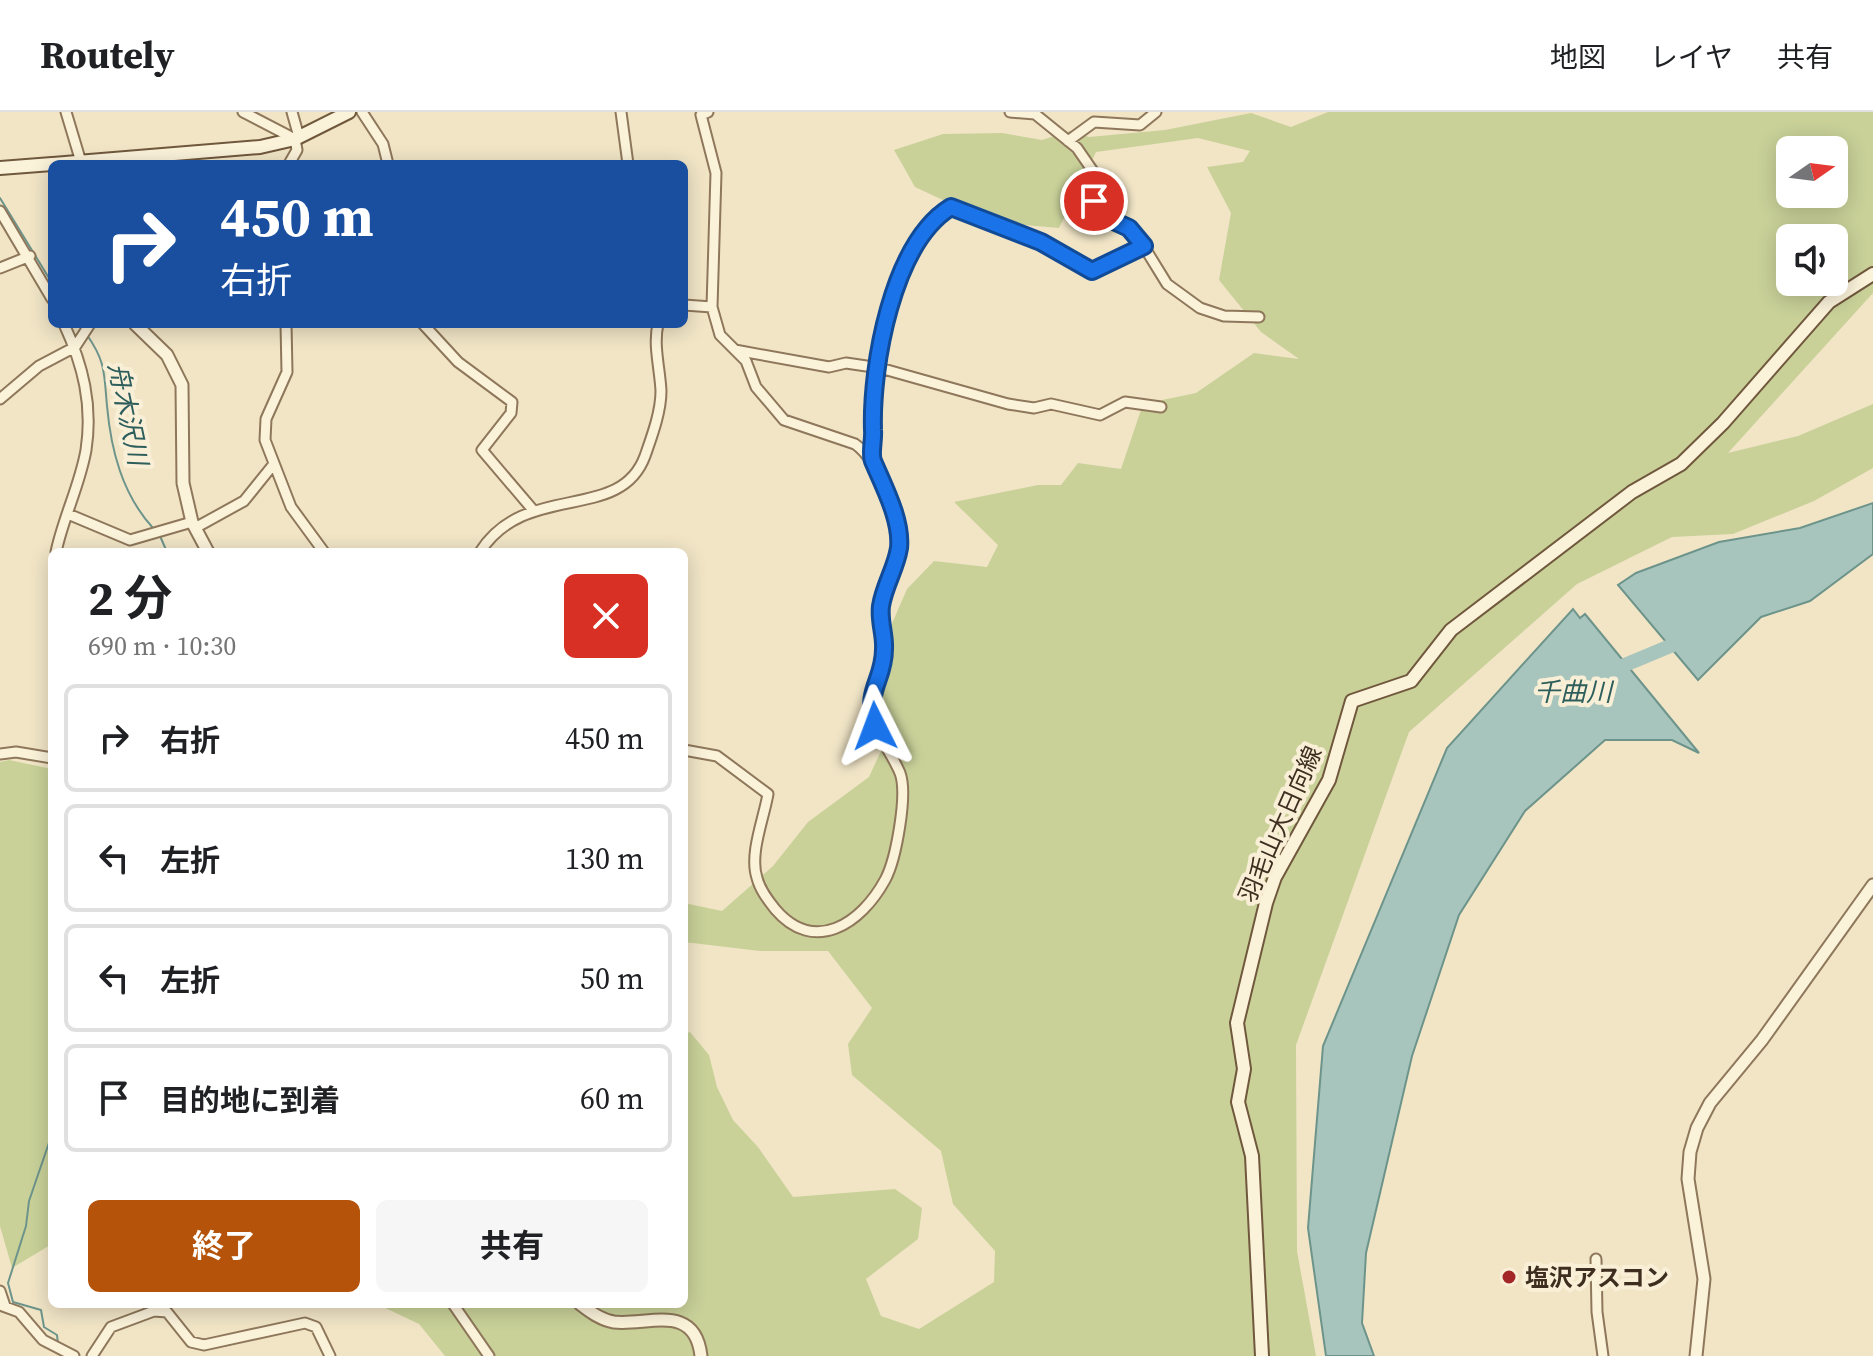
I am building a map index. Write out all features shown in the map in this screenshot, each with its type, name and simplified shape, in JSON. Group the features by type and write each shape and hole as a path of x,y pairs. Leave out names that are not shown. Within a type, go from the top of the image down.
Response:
{"main road":[{"path":"115,160 260,147 297,138 349,112"},
{"path":"0,168 48,164"},
{"name":"羽毛山大日向線","path":"1262,1356 1252,1156 1238,1102 1244,1069 1237,1023 1275,877 1329,780 1352,701 1411,681 1451,630 1632,492 1681,464 1731,414 1829,302 1873,274"}],"street":[{"path":"66,112 80,160"},
{"path":"243,112 297,138"},
{"path":"291,160 297,150 292,112"},
{"path":"362,112 383,144 387,160"},
{"path":"621,112 627,160"},
{"path":"708,112 701,115 716,173 712,307 720,335 746,361 756,387 784,420 855,444 872,459"},
{"path":"1010,112 1035,114 1068,141 1097,177 1094,201 1098,214 1129,228 1167,284 1200,308 1233,318 1259,317"},
{"path":"1068,141 1094,122 1140,125 1156,112"},
{"path":"688,751 717,756 768,794 756,857 757,878 765,895 792,926 816,934 828,931 854,917 875,897 892,866 903,784 875,726 870,705 884,650 881,606 899,546 897,530 872,459 873,413 892,297 900,273 915,244 935,219 951,207 1041,242 1092,271 1144,246"},
{"path":"0,211 30,256 48,291"},
{"path":"0,268 30,256"},
{"path":"688,305 712,307"},
{"path":"57,548 86,450 87,426 86,380 66,328"},
{"path":"0,399 39,366 75,347 87,328"},
{"path":"139,328 167,355 182,385 183,483 194,525 206,548"},
{"path":"286,328 287,372 266,419 265,440 291,507 321,548"},
{"path":"427,328 458,362 512,402 511,413 482,450 533,510"},
{"path":"484,548 503,527 533,510 613,492 637,474 660,407 658,328"},
{"path":"735,350 829,367 846,363 880,368 960,392 1034,408 1051,404 1100,415 1125,402 1161,407"},
{"path":"68,514 127,540 194,525 244,501 273,465"},
{"path":"0,754 16,752 48,757"},
{"path":"1696,1356 1704,1279 1688,1179 1690,1152 1697,1128 1710,1103 1762,1040 1873,885"},
{"path":"1596,1259 1597,1312 1603,1356"},
{"path":"0,1291 3,1306 19,1312 43,1340 74,1356"},
{"path":"456,1308 489,1356"},
{"path":"585,1308 615,1322 665,1319 682,1325 697,1338 701,1356"},
{"path":"92,1356 111,1327 154,1311 167,1312 191,1342 204,1345 305,1323 316,1327 330,1356"}],"green space":[{"path":"1328,112 1873,112 1873,293 1728,453 1798,436 1873,404 1873,468 1814,501 1733,534 1672,537 1577,584 1409,732 1296,1045 1297,1251 1316,1356 445,1356 419,1324 385,1308 688,1308 690,1032 709,1055 717,1087 733,1120 758,1147 793,1197 895,1189 922,1208 918,1239 866,1279 881,1316 919,1329 994,1282 995,1251 953,1204 941,1151 852,1075 848,1044 872,1008 828,951 760,951 688,942 688,904 722,911 773,866 808,822 869,777 887,738 874,665 907,589 934,561 987,567 998,545 954,502 1038,485 1061,485 1078,463 1121,469 1143,404 1196,393 1254,353 1299,359 1261,332 1219,280 1231,213 1207,167 1243,162 1250,151 1198,138 1096,152 1059,228 990,222 915,187 894,150 943,134 1002,133 1042,140 1070,131 1089,137 1165,130 1251,113 1291,127"},
{"path":"9,760 48,768 48,1246 12,1268 0,1226 0,762"}],"water":[{"path":"1873,503 1873,554 1810,601 1761,617 1698,680 1618,585 1636,573 1719,542 1800,528"},
{"name":"千曲川","path":"1573,609 1580,618 1585,614 1699,753 1672,740 1605,740 1525,811 1459,915 1412,1056 1366,1253 1362,1323 1374,1356 1326,1356 1308,1228 1323,1046 1447,748"}],"waterway":[{"name":"舟木沢川","path":"0,198 48,276"},
{"name":"舟木沢川","path":"87,335 103,369 109,422 120,471 133,501 153,528"},
{"name":"舟木沢川","path":"160,536 165,548"},
{"name":"千曲川","path":"1613,675 1620,667 1687,639"},
{"name":"舟木沢川","path":"48,1146 29,1201 26,1226 8,1283 13,1302 41,1310 44,1327 57,1335 58,1344"}],"place":[{"name":"塩沢アスコン","path":"1509,1277"}],"route":[{"path":"875,726 870,705 884,650 881,606 899,546 897,530 872,459 873,413 884,332 900,273 915,244 935,219 951,207 1041,242 1086,270 1098,270 1112,259 1144,246 1135,232 1098,214 1094,201"}]}
